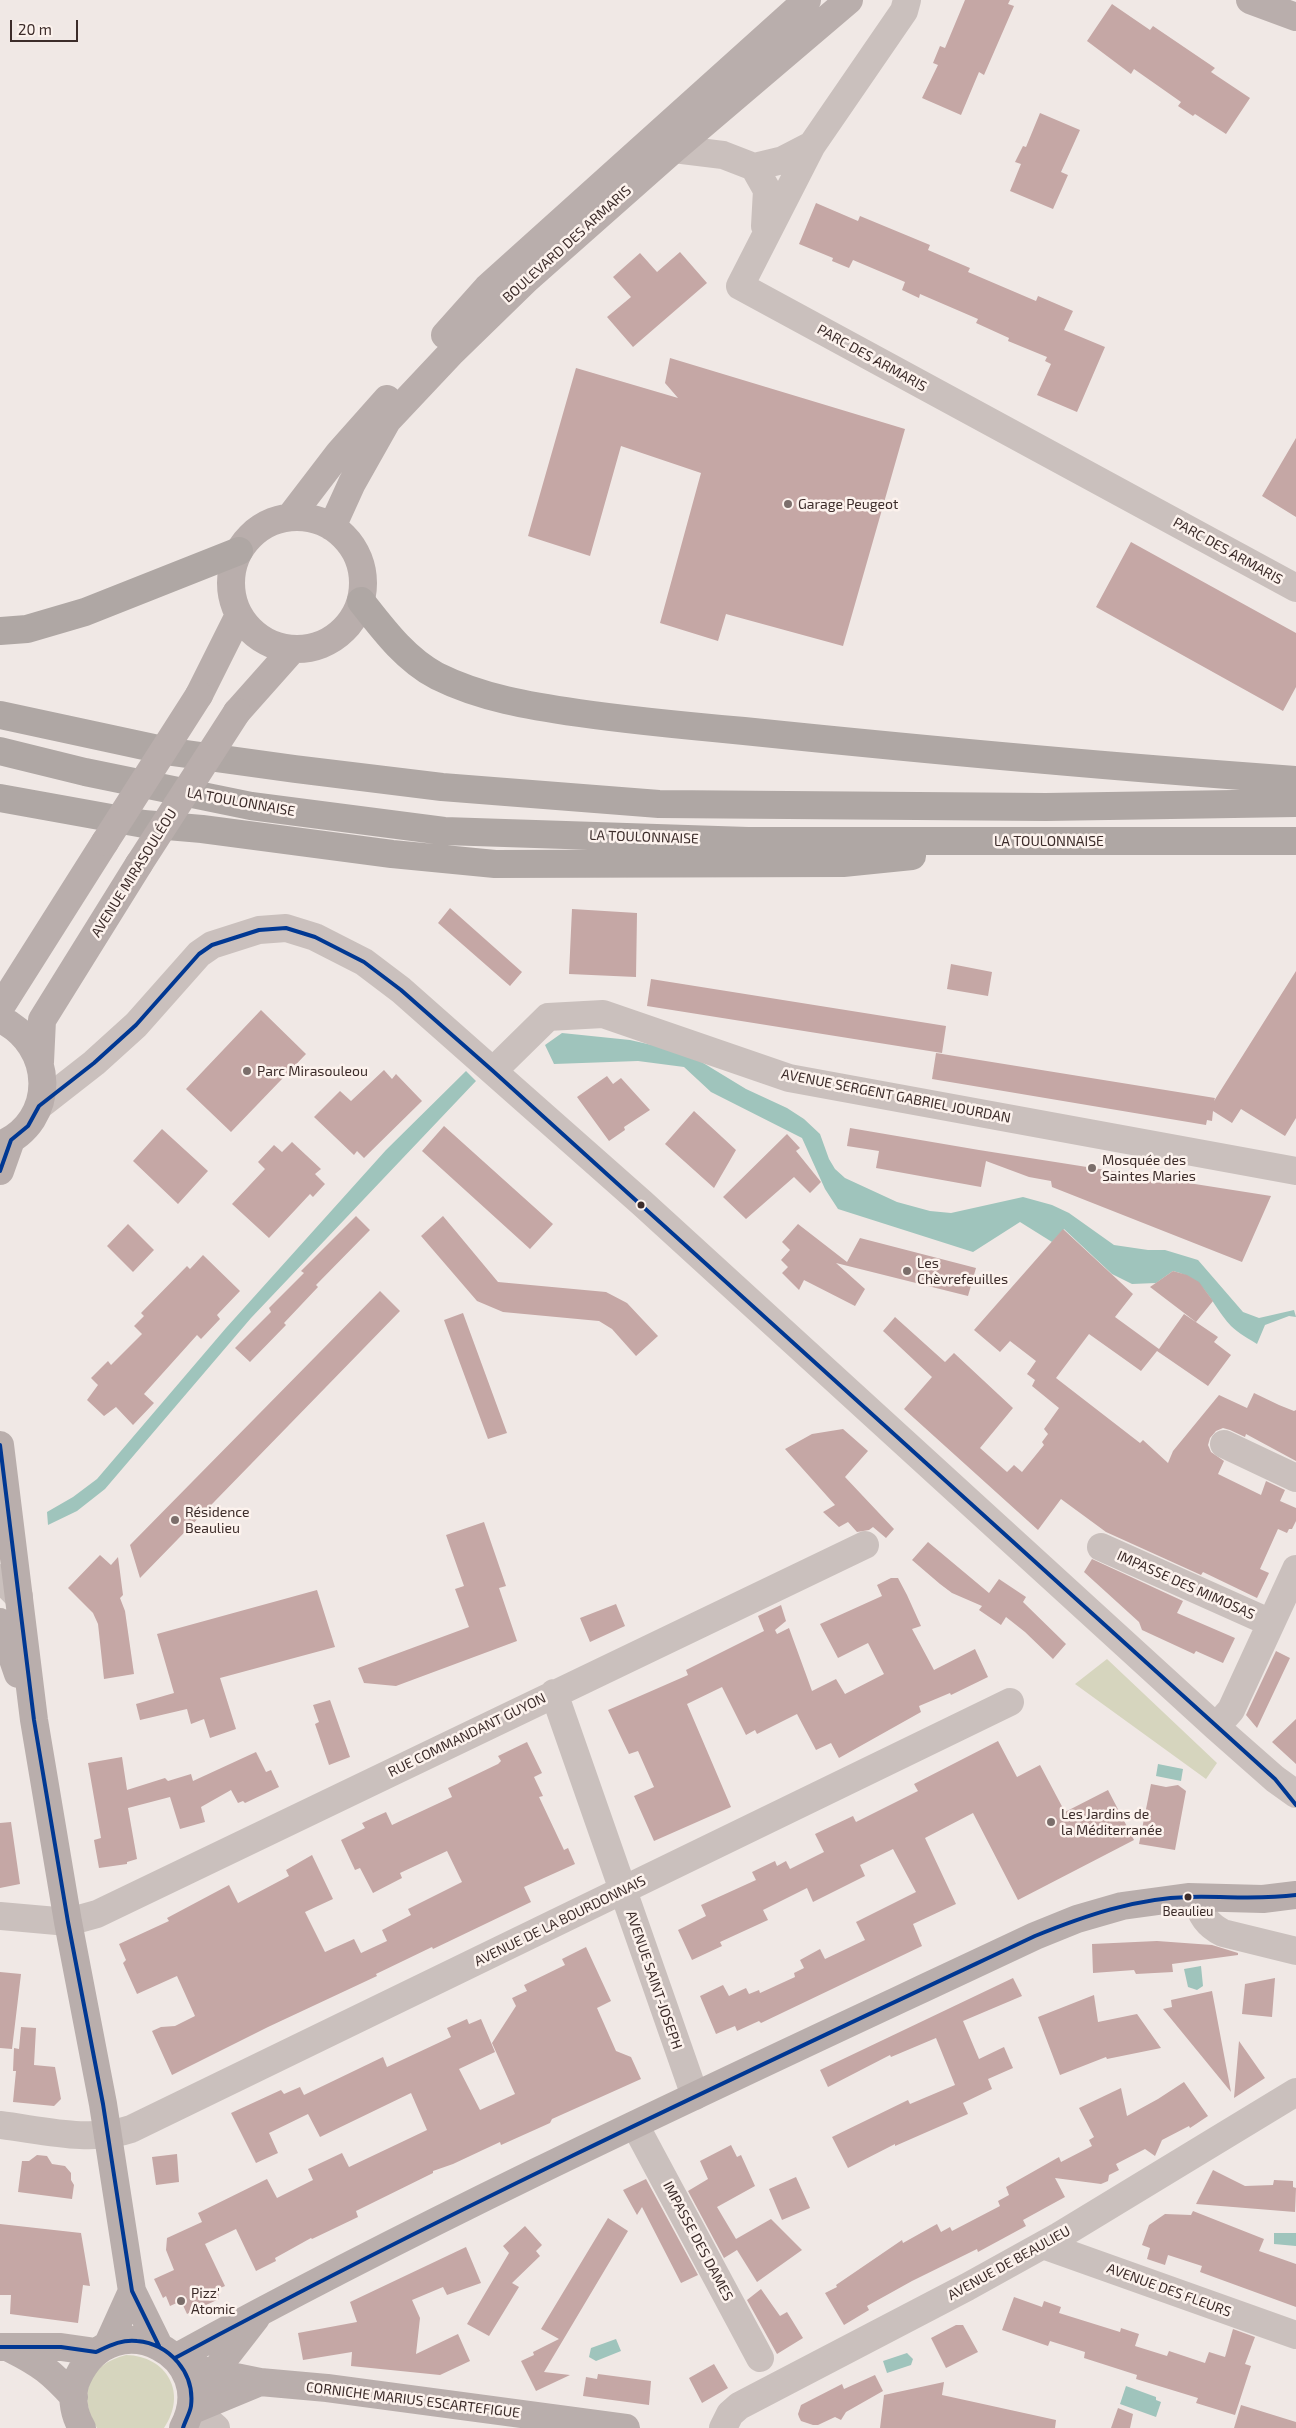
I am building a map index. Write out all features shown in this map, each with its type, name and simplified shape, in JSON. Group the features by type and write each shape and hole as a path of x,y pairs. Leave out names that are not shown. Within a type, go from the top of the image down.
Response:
{"highway":[{"path":"0,631 27,629 84,612 239,551"},
{"path":"361,601 391,639 419,664 436,675 501,700 535,707 612,718 950,753 1296,780"},
{"path":"0,716 172,752 285,768 442,787 659,804 1046,807 1296,803"},
{"name":"LA TOULONNAISE","path":"0,751 85,772 251,806 444,831 748,841 1296,841"},
{"path":"0,798 144,824 202,829 392,854 495,864 843,863 1062,841"}],"main road":[{"name":"BOULEVARD DES ARMARIS","path":"290,517 339,452 487,288 806,0"},
{"name":"BOULEVARD DES ARMARIS","path":"332,527 352,483 387,421 452,352 527,279 674,149 849,0"},
{"path":"1250,0 1296,16"},
{"path":"1272,0 1296,16"},
{"path":"290,517 312,518 332,527 348,541 359,559 363,580 361,601 351,621 336,637 316,647 293,649 272,644 253,633 239,615 231,594 231,572 239,551 252,534 270,522 290,517"},
{"path":"0,1008 199,695 239,615"},
{"name":"AVENUE MIRASOULÉOU","path":"40,1062 42,1020 237,712 293,649"},
{"path":"0,1020 14,1026 30,1042 40,1062 43,1084 39,1106 28,1126 6,1143 0,1171"},
{"path":"0,1444 34,1720 68,1922 108,2133 132,2291 172,2357 188,2377 188,2413"},
{"path":"0,1626 34,1720"},
{"path":"172,2357 263,2309 635,2125 1035,1936 1077,1919 1122,1906 1196,1898 1263,1898 1296,1895"},
{"path":"1263,1898 1296,1906"},
{"path":"82,2428 75,2412 76,2382 83,2365 102,2348 132,2291"},
{"path":"188,2413 214,2373 263,2309"},
{"name":"CORNICHE MARIUS ESCARTEFIGUE","path":"4,2347 102,2348 125,2339 142,2340 172,2357 214,2373 260,2382 327,2388 626,2428"},
{"path":"4,2347 46,2368 74,2397"},
{"name":"CORNICHE MARIUS ESCARTEFIGUE","path":"188,2413 260,2382"}],"street":[{"name":"PARC DES ARMARIS","path":"907,0 904,11 812,145 740,286 1296,588"},
{"path":"674,149 723,155 754,167 783,160 812,145"},
{"path":"754,167 768,190 765,237"},
{"path":"39,1106 94,1063 136,1025 199,954 212,945 259,930 286,928 315,937 364,962 401,990 444,1027 810,1356 1216,1727 1285,1786 1296,1805"},
{"name":"AVENUE SERGENT GABRIEL JOURDAN","path":"493,1071 548,1017 604,1014 789,1078 1296,1171"},
{"path":"1224,1444 1296,1478"},
{"name":"RUE COMMANDANT GUYON","path":"68,1922 97,1914 865,1545"},
{"name":"IMPASSE DES MIMOSAS","path":"1100,1547 1271,1622"},
{"path":"1216,1727 1231,1710 1296,1569"},
{"path":"0,1578 19,1597"},
{"name":"AVENUE SAINT-JOSEPH","path":"554,1694 695,2096"},
{"name":"AVENUE DE LA BOURDONNAIS","path":"0,2125 76,2135 126,2130 146,2122 1010,1702"},
{"path":"1196,1898 1202,1915 1214,1928 1224,1933 1296,1951"},
{"path":"0,1916 68,1922"},
{"name":"AVENUE DE BEAULIEU","path":"723,2428 730,2414 739,2406 854,2347 1043,2245 1296,2092"},
{"name":"IMPASSE DES DAMES","path":"635,2125 760,2358"},
{"name":"AVENUE DES FLEURS","path":"1043,2245 1296,2335"},
{"path":"188,2413 207,2420 216,2428"}],"green space":[{"path":"1107,1659 1217,1763 1206,1779 1075,1684"},
{"path":"126,2355 140,2357 153,2362 162,2369 169,2379 173,2390 174,2402 171,2415 164,2428 97,2428 88,2404 87,2393 90,2383 103,2366 113,2359"}],"water":[{"path":"562,1033 630,1040 683,1052 695,1058 746,1089 787,1108 804,1119 820,1134 829,1159 835,1169 845,1178 897,1202 930,1211 951,1213 1023,1197 1052,1205 1069,1213 1114,1245 1148,1250 1165,1250 1198,1260 1243,1312 1259,1318 1294,1310 1296,1317 1289,1316 1265,1325 1257,1344 1231,1326 1207,1293 1194,1280 1173,1271 1156,1283 1132,1284 1112,1274 1064,1229 1052,1242 1020,1222 973,1252 838,1209 825,1189 802,1138 711,1092 684,1067 638,1061 554,1064 545,1045"},
{"path":"466,1071 476,1081 251,1318 105,1489 77,1511 48,1525 47,1512 73,1497 97,1479 226,1328 386,1150"},
{"path":"1158,1764 1183,1769 1181,1781 1156,1776"},
{"path":"1201,1966 1203,1986 1197,1990 1188,1987 1184,1969"},
{"path":"1274,2233 1296,2233 1296,2246 1274,2244"},
{"path":"616,2339 621,2351 596,2361 589,2357 591,2348"},
{"path":"907,2353 913,2359 911,2365 887,2373 883,2361"},
{"path":"1126,2386 1156,2397 1156,2400 1161,2402 1156,2417 1120,2404"}],"building":[{"path":"965,0 1010,0 1008,4 1014,6 984,75 979,72 961,115 922,98 938,65 933,63 940,46 945,48"},
{"path":"1112,4 1150,30 1153,26 1215,68 1211,72 1250,98 1226,134 1195,114 1193,116 1178,106 1181,102 1134,69 1131,74 1087,41"},
{"path":"1040,113 1080,130 1061,172 1068,175 1053,209 1010,191 1021,164 1015,162 1023,146 1026,147"},
{"path":"816,203 858,221 860,216 930,245 928,250 970,268 968,272 1036,301 1038,296 1073,311 1064,330 1105,347 1077,412 1037,395 1051,364 1045,361 1047,357 1008,341 1009,338 976,323 978,319 920,294 919,298 902,290 905,282 853,260 849,268 832,261 833,258 799,244"},
{"path":"680,252 707,283 633,347 607,317 631,297 613,277 640,253 657,272"},
{"name":"Garage Peugeot","path":"670,358 905,429 843,646 726,614 718,641 660,623 701,473 621,446 590,556 528,536 576,368 678,398 665,383"},
{"path":"1296,438 1296,517 1262,496"},
{"path":"1131,542 1296,633 1296,687 1283,711 1096,607"},
{"path":"450,908 522,972 510,986 438,923"},
{"path":"572,909 637,913 636,977 569,974"},
{"path":"951,964 992,972 988,996 947,989"},
{"path":"1296,971 1296,1118 1285,1136 1241,1109 1232,1123 1213,1111 1212,1121 1207,1120 1206,1125 932,1079 936,1053 1215,1098 1214,1101"},
{"path":"651,979 946,1026 942,1053 647,1006"},
{"name":"Parc Mirasouleou","path":"261,1010 306,1054 231,1132 186,1089"},
{"path":"384,1070 392,1079 396,1074 422,1101 364,1158 357,1151 354,1155 314,1117 340,1091 351,1101"},
{"path":"607,1076 613,1084 621,1078 650,1110 624,1127 625,1130 609,1141 577,1097"},
{"path":"694,1111 736,1150 714,1188 665,1144"},
{"path":"444,1126 553,1224 530,1249 422,1151"},
{"path":"850,1128 1271,1196 1242,1262 1052,1187 1051,1181 1029,1177 986,1161 981,1187 876,1168 879,1151 847,1146"},
{"path":"162,1129 208,1171 178,1204 133,1161"},
{"path":"787,1134 800,1148 796,1151 821,1182 810,1193 794,1177 746,1219 723,1197"},
{"path":"292,1142 321,1169 315,1174 325,1184 313,1197 310,1194 269,1238 232,1204 265,1169 258,1162 274,1145 282,1152"},
{"path":"356,1216 370,1230 316,1285 318,1287 284,1323 286,1325 250,1362 235,1348 271,1312 269,1308 304,1273 301,1271"},
{"path":"443,1216 498,1282 606,1292 627,1303 658,1336 636,1356 612,1329 599,1321 503,1312 477,1301 421,1236"},
{"path":"128,1224 154,1250 133,1272 107,1246"},
{"name":"Les Chèvrefeuilles","path":"798,1224 847,1262 860,1238 976,1268 968,1296 836,1263 865,1289 855,1306 804,1280 799,1290 782,1273 788,1267 781,1260 790,1250 782,1242"},
{"path":"1063,1229 1133,1294 1115,1317 1159,1349 1184,1314 1218,1337 1214,1342 1231,1355 1208,1386 1157,1351 1141,1371 1089,1334 1056,1378 1140,1443 1143,1440 1168,1463 1173,1451 1219,1395 1247,1408 1254,1393 1279,1405 1294,1411 1296,1410 1296,1461 1246,1434 1245,1437 1223,1428 1216,1431 1210,1438 1208,1445 1211,1452 1224,1461 1218,1474 1261,1495 1266,1481 1285,1490 1280,1501 1296,1508 1296,1521 1292,1529 1289,1529 1287,1533 1278,1529 1260,1569 1269,1573 1257,1598 1203,1572 1201,1575 1106,1532 1061,1499 1038,1530 904,1409 932,1377 883,1331 895,1317 945,1362 954,1353 1013,1408 980,1448 1007,1472 1014,1465 1022,1472 1044,1445 1042,1442 1048,1434 1044,1429 1059,1408 1032,1386 1035,1380 1027,1374 1036,1361 1010,1341 1000,1352 974,1330"},
{"path":"203,1255 240,1291 217,1315 220,1319 201,1339 197,1335 144,1394 154,1403 133,1425 116,1407 104,1416 87,1400 98,1385 91,1378 108,1361 111,1365 142,1334 134,1326 144,1316 141,1313 187,1266 190,1269"},
{"path":"1173,1271 1187,1275 1199,1282 1213,1301 1196,1322 1150,1287"},
{"name":"Résidence Beaulieu","path":"380,1291 400,1311 140,1578 130,1545"},
{"path":"463,1313 507,1433 488,1439 444,1320"},
{"path":"843,1429 868,1451 845,1477 894,1529 886,1538 873,1527 869,1530 857,1532 848,1522 839,1527 823,1512 835,1505 785,1449 812,1434"},
{"path":"484,1522 506,1586 499,1588 517,1641 396,1686 364,1683 358,1668 469,1627 455,1589 464,1586 446,1535"},
{"path":"928,1542 989,1593 999,1579 1026,1597 1023,1602 1066,1644 1053,1659 1006,1617 1001,1625 979,1610 982,1606 952,1593 912,1560"},
{"path":"100,1555 111,1565 118,1557 123,1595 120,1598 125,1611 134,1674 104,1679 98,1624 93,1613 68,1588"},
{"path":"1092,1559 1183,1601 1177,1613 1235,1638 1223,1663 1196,1651 1194,1654 1142,1630 1139,1622 1084,1572"},
{"path":"891,1578 898,1578 907,1595 921,1626 912,1629 934,1670 975,1649 988,1677 951,1695 950,1693 919,1706 921,1712 839,1758 831,1743 816,1750 797,1714 757,1734 755,1730 746,1735 722,1687 687,1704 731,1807 654,1841 634,1796 654,1787 638,1751 629,1754 608,1710 688,1675 686,1670 764,1631 758,1616 781,1605 786,1621 775,1630 777,1634 789,1628 812,1691 836,1679 845,1694 884,1674 868,1643 838,1658 820,1624 882,1596 877,1585"},
{"path":"317,1590 335,1647 220,1678 236,1729 210,1738 204,1719 191,1724 187,1709 140,1720 136,1704 174,1693 157,1634"},
{"path":"616,1604 625,1626 590,1642 580,1618"},
{"path":"1276,1651 1290,1658 1257,1728 1246,1715"},
{"path":"330,1700 350,1757 329,1765 315,1724 319,1722 313,1705"},
{"path":"1296,1719 1296,1764 1272,1742"},
{"path":"998,1741 1017,1777 1040,1765 1065,1812 1108,1790 1134,1840 1018,1900 973,1813 925,1838 956,1904 913,1924 922,1946 761,2023 759,2021 737,2031 735,2026 716,2034 700,1996 723,1985 729,1996 746,1988 749,1994 759,1990 760,1993 795,1977 794,1973 804,1968 800,1960 820,1949 825,1959 865,1940 856,1922 916,1892 893,1849 860,1865 865,1876 813,1902 807,1888 763,1910 768,1920 720,1942 722,1946 692,1960 678,1930 706,1916 701,1905 756,1880 752,1872 775,1861 777,1866 786,1861 790,1869 824,1852 815,1834 853,1816 856,1822 918,1791 914,1784"},
{"path":"527,1742 542,1773 534,1777 543,1796 539,1797 564,1850 568,1848 575,1864 524,1887 531,1902 433,1949 432,1947 376,1974 377,1976 172,2075 152,2031 161,2027 175,2026 195,2016 177,1976 137,1994 123,1963 126,1960 119,1944 169,1921 167,1918 229,1885 238,1903 289,1876 286,1870 312,1855 333,1899 305,1912 325,1952 354,1939 361,1953 387,1941 382,1930 411,1915 408,1909 462,1882 447,1851 400,1873 402,1878 373,1893 360,1868 355,1870 341,1840 365,1828 362,1823 386,1812 392,1825 452,1797 448,1788 498,1764 501,1761 498,1756"},
{"path":"256,1752 266,1772 271,1770 279,1787 245,1803 243,1801 238,1803 231,1790 201,1807 205,1822 180,1829 170,1797 128,1808 137,1859 127,1862 127,1864 99,1868 94,1840 101,1838 88,1763 122,1757 127,1790 165,1778 168,1781 191,1774 193,1781"},
{"path":"1151,1784 1166,1787 1178,1785 1186,1791 1175,1850 1139,1844"},
{"path":"11,1822 20,1884 0,1888 0,1823"},
{"path":"1157,1941 1212,1945 1238,1953 1238,1955 1172,1964 1173,1972 1136,1974 1134,1970 1093,1973 1092,1944"},
{"path":"586,1947 611,2001 597,2008 616,2051 631,2057 641,2079 552,2119 550,2123 501,2145 500,2142 453,2164 433,2171 433,2173 356,2211 358,2217 311,2238 275,2258 276,2261 256,2271 236,2229 205,2244 225,2286 218,2289 219,2299 187,2314 181,2301 170,2306 166,2296 163,2298 154,2279 174,2270 166,2250 167,2238 202,2222 198,2213 267,2179 277,2198 313,2180 308,2169 342,2153 349,2167 427,2130 411,2093 320,2137 308,2114 269,2133 278,2153 256,2163 231,2113 281,2090 284,2094 300,2087 304,2095 383,2057 387,2067 451,2037 447,2028 467,2019 469,2024 481,2019 495,2052 459,2069 480,2110 515,2094 492,2043 516,2006 512,1998 527,1991 524,1985 565,1965 562,1959"},
{"path":"0,1972 21,1974 12,2049 0,2048"},
{"path":"1013,1978 1022,1996 963,2021 979,2059 1004,2047 1013,2068 988,2079 992,2089 963,2103 968,2114 895,2146 895,2144 848,2168 832,2137 908,2100 910,2104 955,2085 936,2038 891,2057 890,2055 828,2087 820,2070"},
{"path":"1275,1978 1272,2017 1242,2014 1245,1984"},
{"path":"1212,1991 1231,2092 1163,2009 1172,2007 1171,2000"},
{"path":"1094,1995 1098,2022 1137,2014 1161,2048 1107,2059 1106,2057 1060,2075 1038,2017"},
{"path":"21,2027 36,2028 34,2065 55,2067 61,2099 54,2106 13,2102 16,2071 13,2071 14,2048 19,2049"},
{"path":"1239,2041 1265,2078 1234,2098"},
{"path":"1184,2082 1208,2116 1190,2128 1189,2126 1162,2140 1155,2156 1145,2149 1116,2164 1119,2170 1109,2175 1108,2181 1101,2184 1055,2178 1065,2197 1023,2220 1026,2226 978,2252 977,2249 912,2281 867,2306 869,2310 844,2325 825,2293 837,2287 836,2285 902,2240 903,2243 937,2224 941,2232 950,2227 952,2231 1000,2206 998,2201 1009,2195 1006,2187 1059,2157 1061,2162 1092,2146 1089,2140 1094,2137 1079,2108 1121,2088 1127,2116"},
{"path":"731,2145 737,2157 741,2155 755,2186 717,2207 736,2239 771,2219 802,2250 757,2282 737,2250 724,2258 688,2191 708,2179 700,2161"},
{"path":"177,2154 179,2182 156,2185 152,2157"},
{"path":"37,2155 47,2156 52,2164 65,2166 71,2173 71,2180 74,2185 72,2199 18,2192 22,2161 29,2161"},
{"path":"1213,2170 1245,2186 1273,2185 1274,2180 1293,2181 1293,2187 1296,2188 1295,2212 1196,2204"},
{"path":"796,2177 810,2208 782,2220 769,2189"},
{"path":"646,2179 698,2275 681,2283 642,2207 637,2215 623,2190"},
{"path":"1193,2211 1264,2239 1259,2251 1296,2264 1296,2307 1200,2272 1202,2266 1168,2255 1165,2265 1147,2259 1150,2248 1142,2245 1149,2225 1165,2214 1191,2215"},
{"path":"608,2218 628,2231 544,2372 570,2375 536,2391 521,2361 534,2355 533,2352 559,2339 541,2329"},
{"path":"0,2224 81,2233 90,2286 83,2285 78,2323 10,2314 11,2295 0,2295"},
{"path":"525,2226 542,2245 536,2251 540,2256 512,2283 519,2287 489,2336 467,2324 509,2253 503,2246"},
{"path":"466,2247 481,2283 447,2295 443,2287 412,2300 420,2318 416,2354 458,2334 470,2361 440,2375 351,2366 352,2352 303,2360 298,2333 357,2322 350,2302"},
{"path":"761,2289 780,2316 787,2312 803,2338 777,2354 747,2300"},
{"path":"1014,2297 1042,2307 1044,2301 1061,2307 1059,2313 1120,2332 1121,2328 1139,2334 1135,2346 1167,2356 1169,2351 1205,2363 1209,2352 1225,2357 1233,2329 1255,2337 1245,2364 1251,2366 1235,2415 1196,2403 1198,2398 1136,2379 1137,2375 1084,2358 1085,2352 1050,2341 1048,2346 1002,2330"},
{"path":"956,2325 963,2325 978,2352 946,2368 931,2338"},
{"path":"714,2364 728,2388 702,2403 689,2378"},
{"path":"598,2374 651,2381 649,2405 583,2396 586,2377 597,2379"},
{"path":"875,2375 883,2391 846,2412 841,2420 835,2417 818,2425 801,2421 798,2414 801,2405 842,2384 844,2389"},
{"path":"944,2382 942,2395 1056,2420 1055,2428 880,2428 884,2395"},
{"path":"1241,2405 1296,2422 1296,2428 1234,2428"},
{"path":"1118,2408 1133,2414 1130,2428 1111,2428"}],"transit line":[{"path":"0,1171 11,1140 28,1126 39,1106 94,1063 136,1025 199,954 212,945 259,930 286,928 315,937 364,962 401,990 493,1071 1275,1779 1296,1805"},
{"path":"0,1445 34,1720 68,1922 103,2104 132,2291 159,2346"},
{"path":"175,2358 387,2247 602,2141 1035,1936 1110,1909 1149,1901 1189,1897 1256,1898 1296,1895"},
{"path":"96,2352 126,2341 137,2341 149,2343 170,2354 178,2362 189,2382 191,2406 183,2428"},
{"path":"0,2347 61,2347 96,2352"}],"place":[{"name":"Garage Peugeot","path":"788,504"},
{"name":"Parc Mirasouleou","path":"247,1071"},
{"name":"Mosquée des Saintes Maries","path":"1092,1168"},
{"name":"Les Chèvrefeuilles","path":"907,1271"},
{"name":"Résidence Beaulieu","path":"175,1520"},
{"name":"Les Jardins de la Méditerranée","path":"1051,1822"},
{"name":"Beaulieu","path":"1188,1897"},
{"name":"Pizz' Atomic","path":"181,2301"}]}
